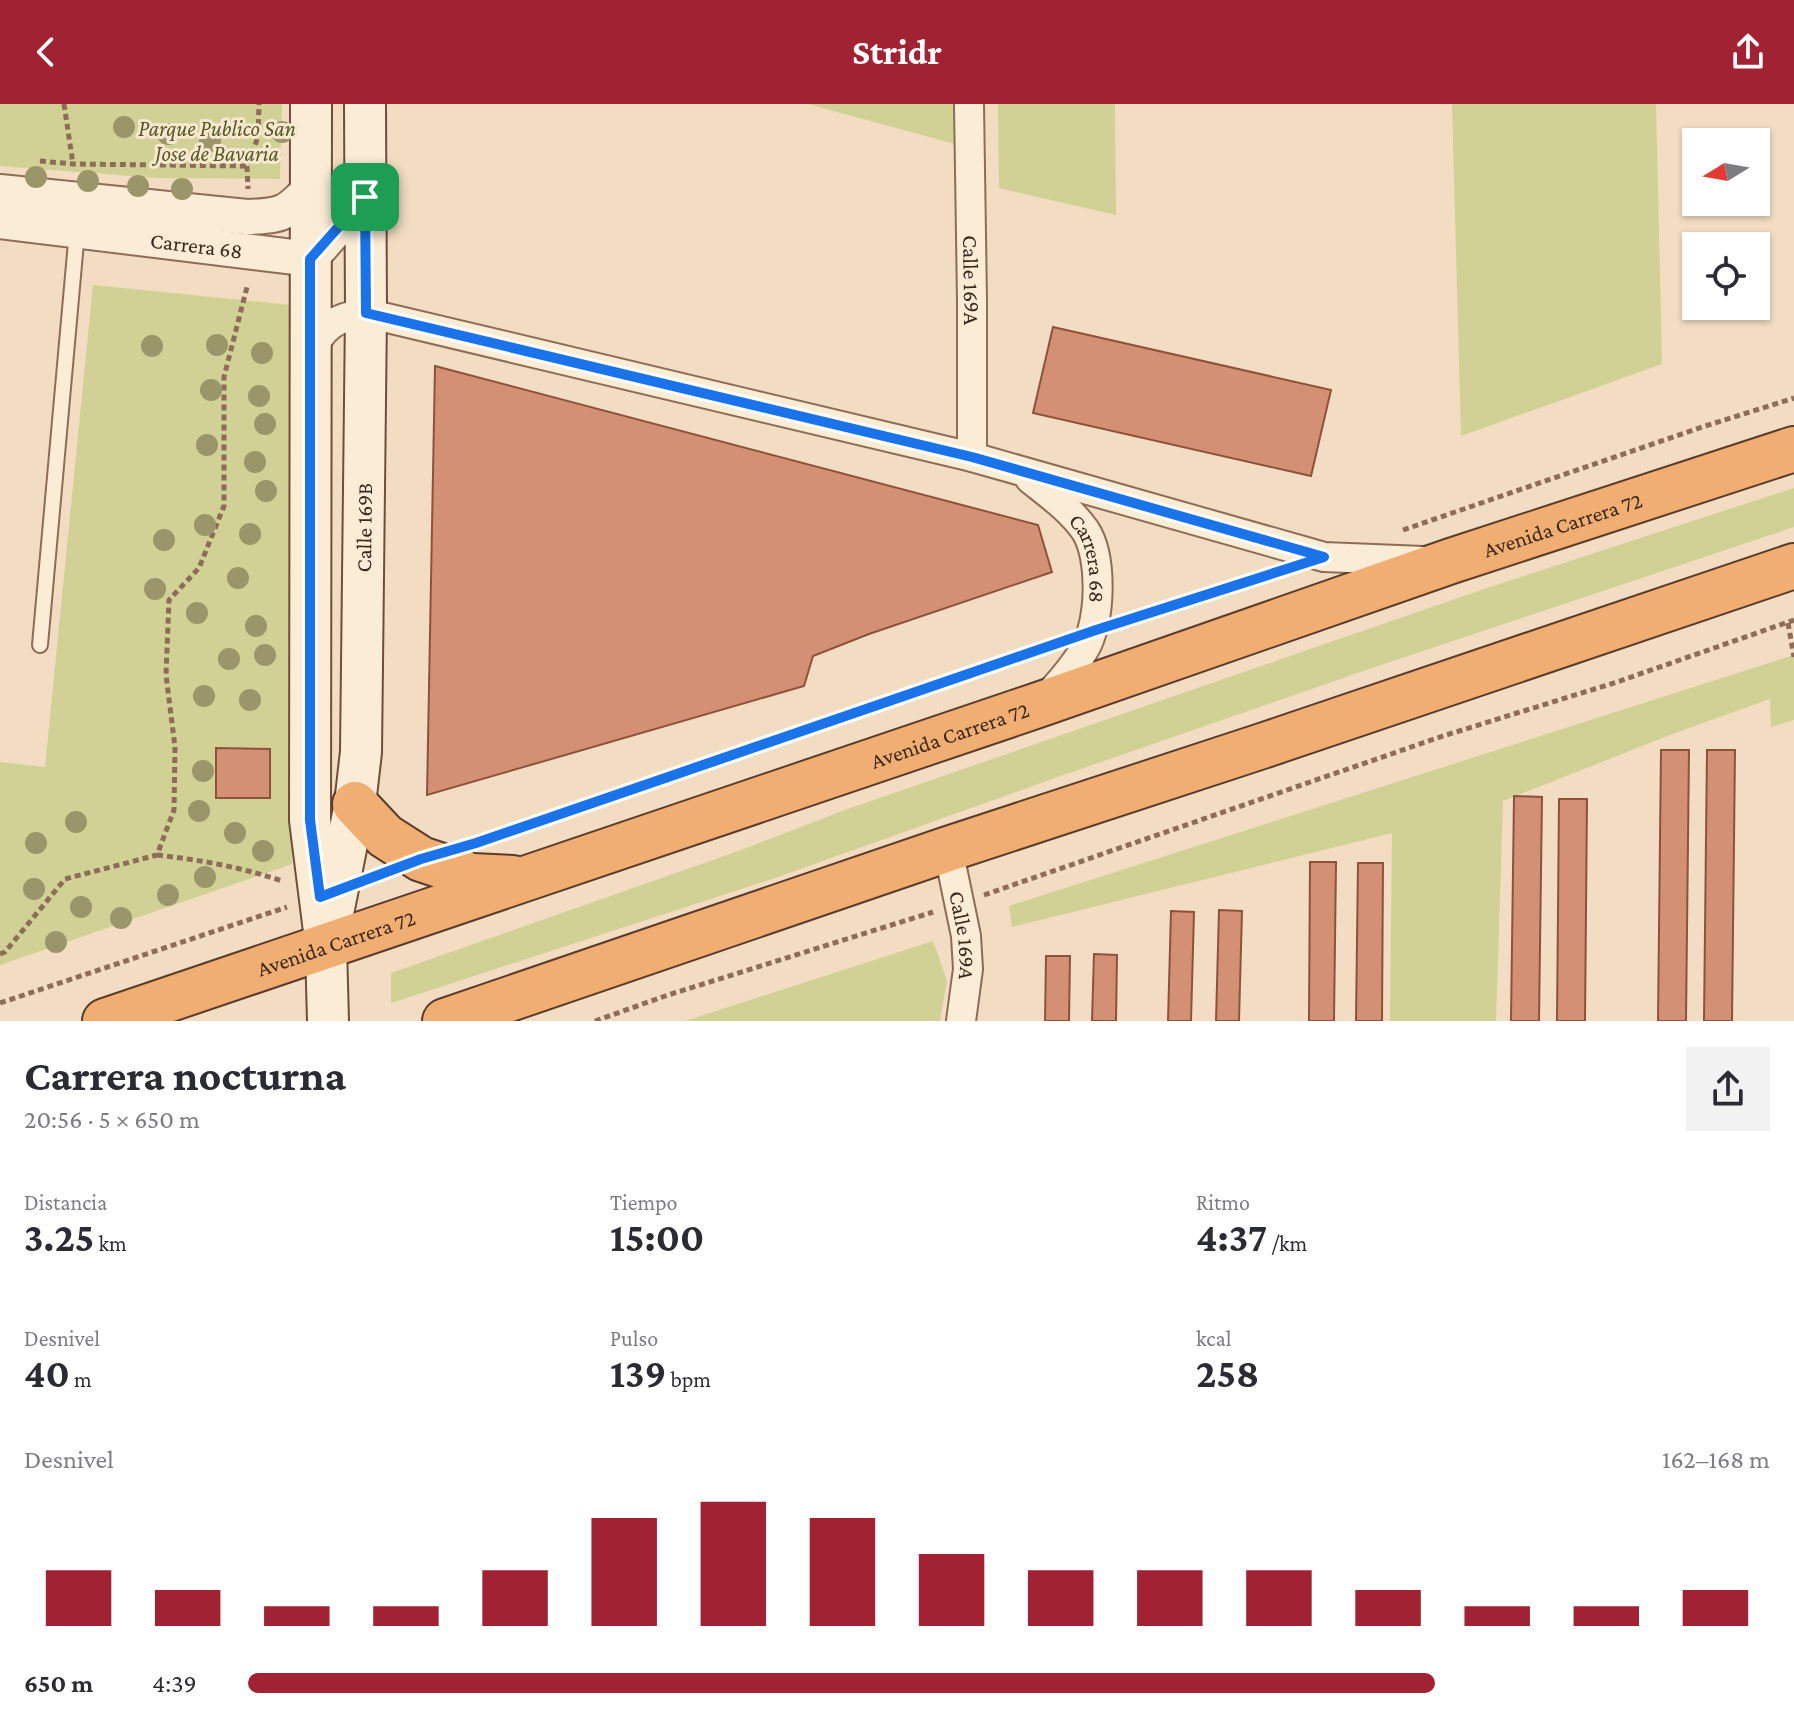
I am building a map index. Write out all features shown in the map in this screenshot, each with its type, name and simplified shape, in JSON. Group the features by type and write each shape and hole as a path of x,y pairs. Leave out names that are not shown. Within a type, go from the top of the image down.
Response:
{"highway":[{"name":"Avenida Carrera 72","path":"105,1021 1041,704 1451,561 1794,449"},
{"path":"445,1021 1794,566"},
{"path":"355,804 385,836 421,859 472,876 528,879"}],"main road":[{"name":"Calle 169B","path":"311,104 310,820 326,947 328,1021"},
{"name":"Calle 169B","path":"326,947 355,804 361,752 365,104"}],"street":[{"name":"Calle 169A","path":"969,104 972,457"},
{"name":"Carrera 68","path":"0,192 247,217 273,216 284,212 310,189"},
{"path":"310,259 365,197"},
{"name":"Carrera 68","path":"0,221 310,259"},
{"name":"Carrera 68","path":"366,313 972,457 1324,557 1451,561"},
{"path":"310,354 325,329 337,320 366,313"},
{"name":"Carrera 68","path":"1020,471 1068,510 1087,533 1096,557 1098,583 1093,631 1085,649 1066,676 1041,704"},
{"name":"Calle 169A","path":"948,849 966,936 968,969 961,1021"}],"lane":[{"path":"40,645 77,230"}],"path":[{"path":"64,104 73,164"},
{"path":"248,193 247,166 258,137 259,104"},
{"path":"29,160 73,164 247,166"},
{"path":"157,855 174,810 175,747 166,675 169,600 199,568 224,506 224,377 247,287"},
{"path":"1397,532 1794,398"},
{"path":"476,843 1093,631 1324,557"},
{"path":"595,1021 960,903 1443,736 1617,682 1791,622 1794,657"},
{"path":"0,954 5,952 65,879 157,855 249,869 320,897"},
{"path":"0,1003 320,897"}],"green space":[{"name":"Parque Publico San Jose de Bavaria","path":"0,104 282,104 280,179 157,178 0,166"},
{"path":"808,104 955,104 955,144"},
{"path":"998,104 1115,104 1116,215 999,188"},
{"path":"1452,104 1656,104 1662,364 1461,436"},
{"path":"93,285 291,305 292,864 0,965 0,762 45,767"},
{"path":"1794,488 1794,527 1375,667 778,877 391,1003 391,973 744,849 842,811 1484,589"},
{"path":"1794,655 1794,720 1771,727 1770,699 1503,801 1496,1021 1390,1021 1392,833 1012,927 1009,906"},
{"path":"933,941 947,981 940,1021 685,1021"}],"building":[{"path":"1053,327 1331,390 1311,476 1033,413"},
{"path":"435,366 1038,525 1052,572 813,656 804,686 427,795"},
{"path":"216,748 270,749 270,798 216,798"},
{"path":"1661,750 1689,750 1686,1021 1658,1021"},
{"path":"1707,750 1735,750 1732,1021 1704,1021"},
{"path":"1514,796 1542,797 1539,1021 1511,1021"},
{"path":"1559,799 1587,799 1585,1021 1557,1021"},
{"path":"1310,862 1336,862 1334,1021 1309,1021"},
{"path":"1358,863 1383,863 1382,1021 1356,1021"},
{"path":"1219,910 1242,911 1239,1021 1216,1021"},
{"path":"1171,911 1194,912 1191,1021 1168,1021"},
{"path":"1094,954 1117,955 1116,1021 1092,1021"},
{"path":"1046,956 1070,956 1069,1021 1045,1021"}],"route":[{"path":"365,197 366,313 972,457 1324,557 1093,631 476,843 421,859 320,897 310,820 310,259 365,197"}]}
